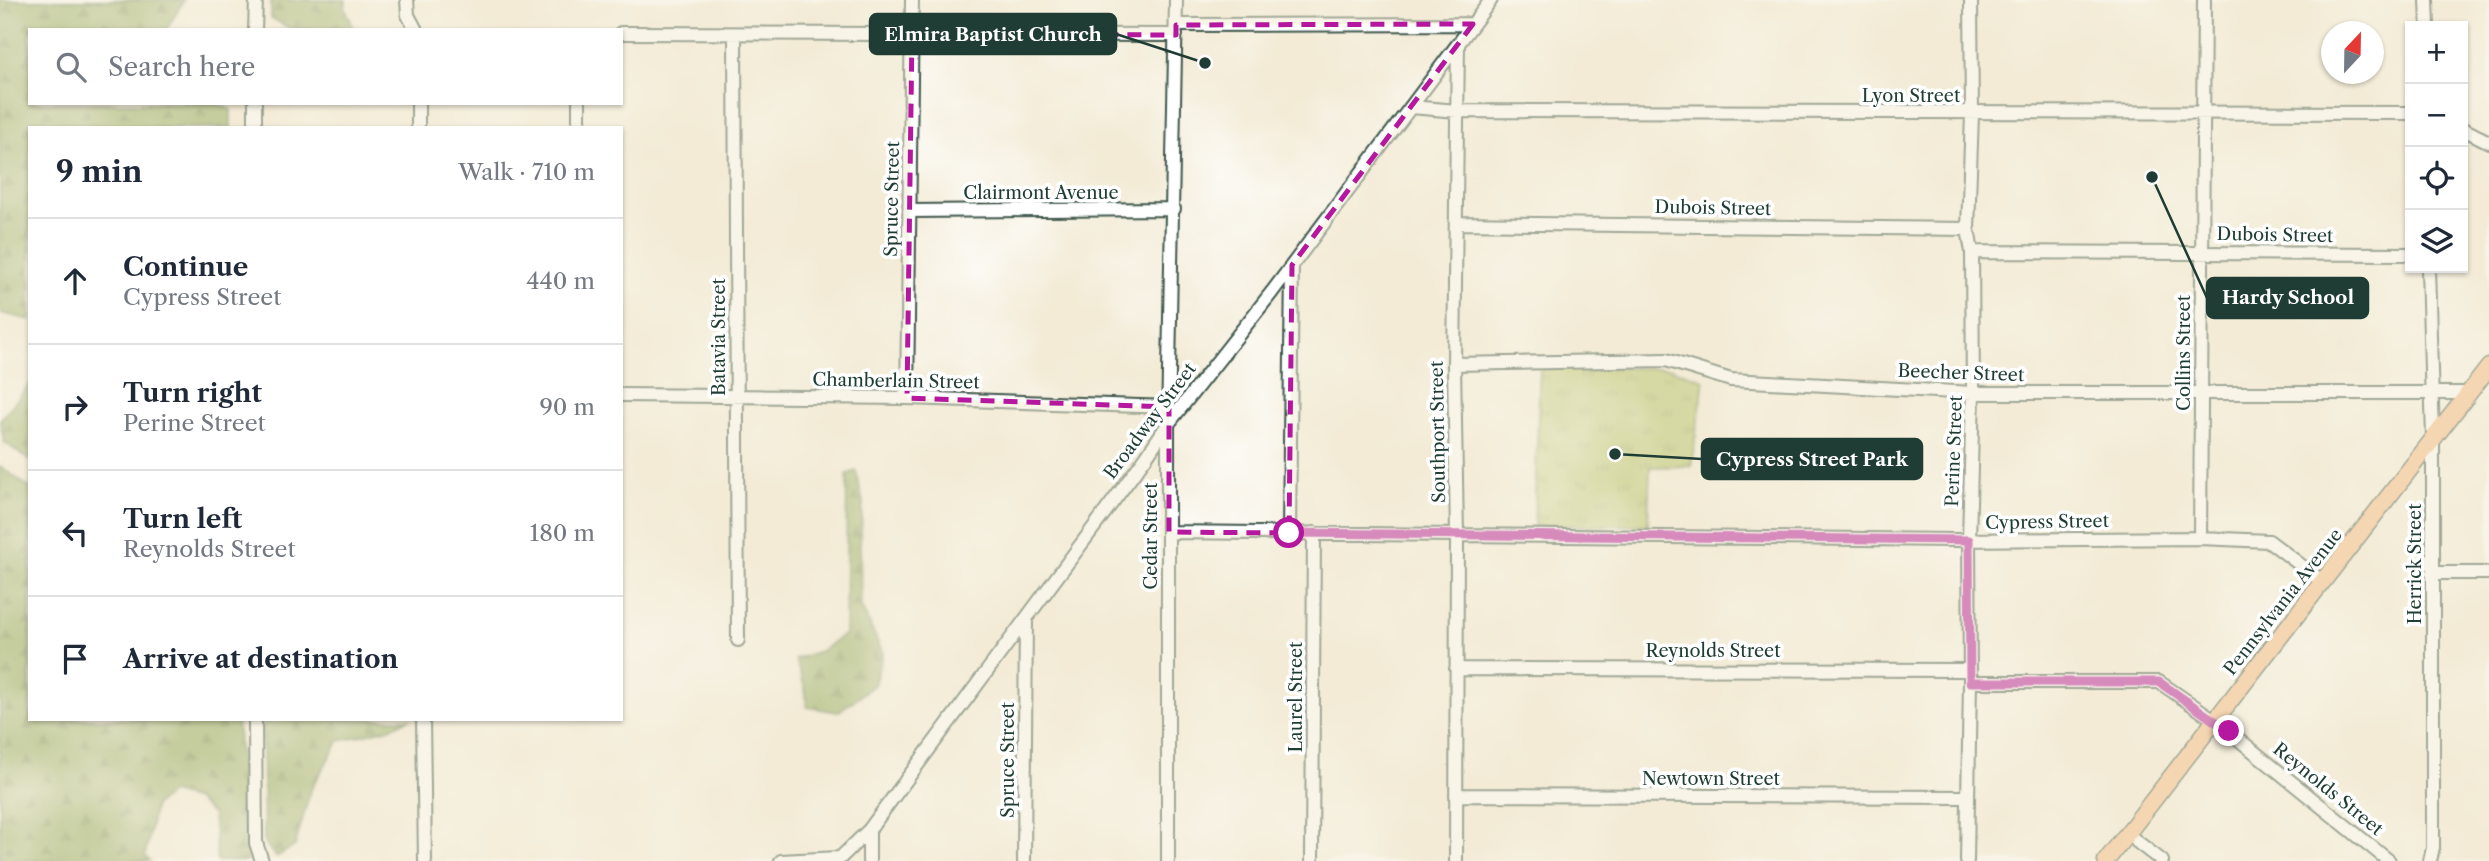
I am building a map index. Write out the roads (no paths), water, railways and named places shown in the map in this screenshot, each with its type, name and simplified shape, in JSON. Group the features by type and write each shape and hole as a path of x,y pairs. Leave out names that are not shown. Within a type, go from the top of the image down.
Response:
{"main road":[{"name":"Pennsylvania Avenue","path":"2106,861 2489,367"}],"street":[{"path":"256,0 256,28"},
{"path":"407,0 408,15 415,28"},
{"name":"Spruce Street","path":"906,398 912,0"},
{"name":"Cedar Street","path":"1168,861 1168,424 1177,0"},
{"name":"Broadway Street","path":"838,860 869,830 1168,424 1292,265 1491,0"},
{"name":"Perine Street","path":"1967,861 1969,540 1973,393 1972,252 1968,229 1972,114 1970,0"},
{"name":"Collins Street","path":"2200,538 2204,0"},
{"path":"2427,0 2428,21"},
{"path":"623,33 912,34 1473,24"},
{"name":"Batavia Street","path":"735,34 738,640"},
{"name":"Southport Street","path":"1456,861 1457,535 1454,364 1458,44"},
{"path":"255,105 255,126"},
{"path":"418,105 418,126"},
{"path":"579,105 579,126"},
{"name":"Lyon Street","path":"1411,107 1457,111 2405,113"},
{"path":"2468,132 2489,142"},
{"name":"Clairmont Avenue","path":"909,211 1174,209"},
{"name":"Dubois Street","path":"1457,223 1968,229"},
{"name":"Dubois Street","path":"1972,252 2405,254"},
{"path":"1289,533 1292,265"},
{"name":"Herrick Street","path":"2428,273 2433,439 2433,848 2430,861"},
{"name":"Beecher Street","path":"1454,364 1667,360 1731,380 1973,393 2469,393"},
{"name":"Chamberlain Street","path":"623,395 906,398 1169,407"},
{"name":"Cypress Street","path":"1169,533 1969,540 2200,538 2269,541 2323,582"},
{"name":"Laurel Street","path":"1312,861 1314,533"},
{"path":"2432,573 2489,573"},
{"name":"Spruce Street","path":"1024,861 1026,618"},
{"name":"Reynolds Street","path":"1456,669 1970,676 2159,682 2216,720 2389,861"},
{"path":"255,721 256,843 262,861"},
{"path":"423,721 425,861"},
{"name":"Newtown Street","path":"1456,795 1967,797"},
{"path":"869,830 869,861"},
{"path":"2127,834 2162,861"},
{"path":"781,861 838,860"}],"place":[{"name":"Elmira Baptist Church","path":"1205,63"},
{"name":"Hardy School","path":"2152,177"},
{"name":"Cypress Street Park","path":"1615,454"}]}
